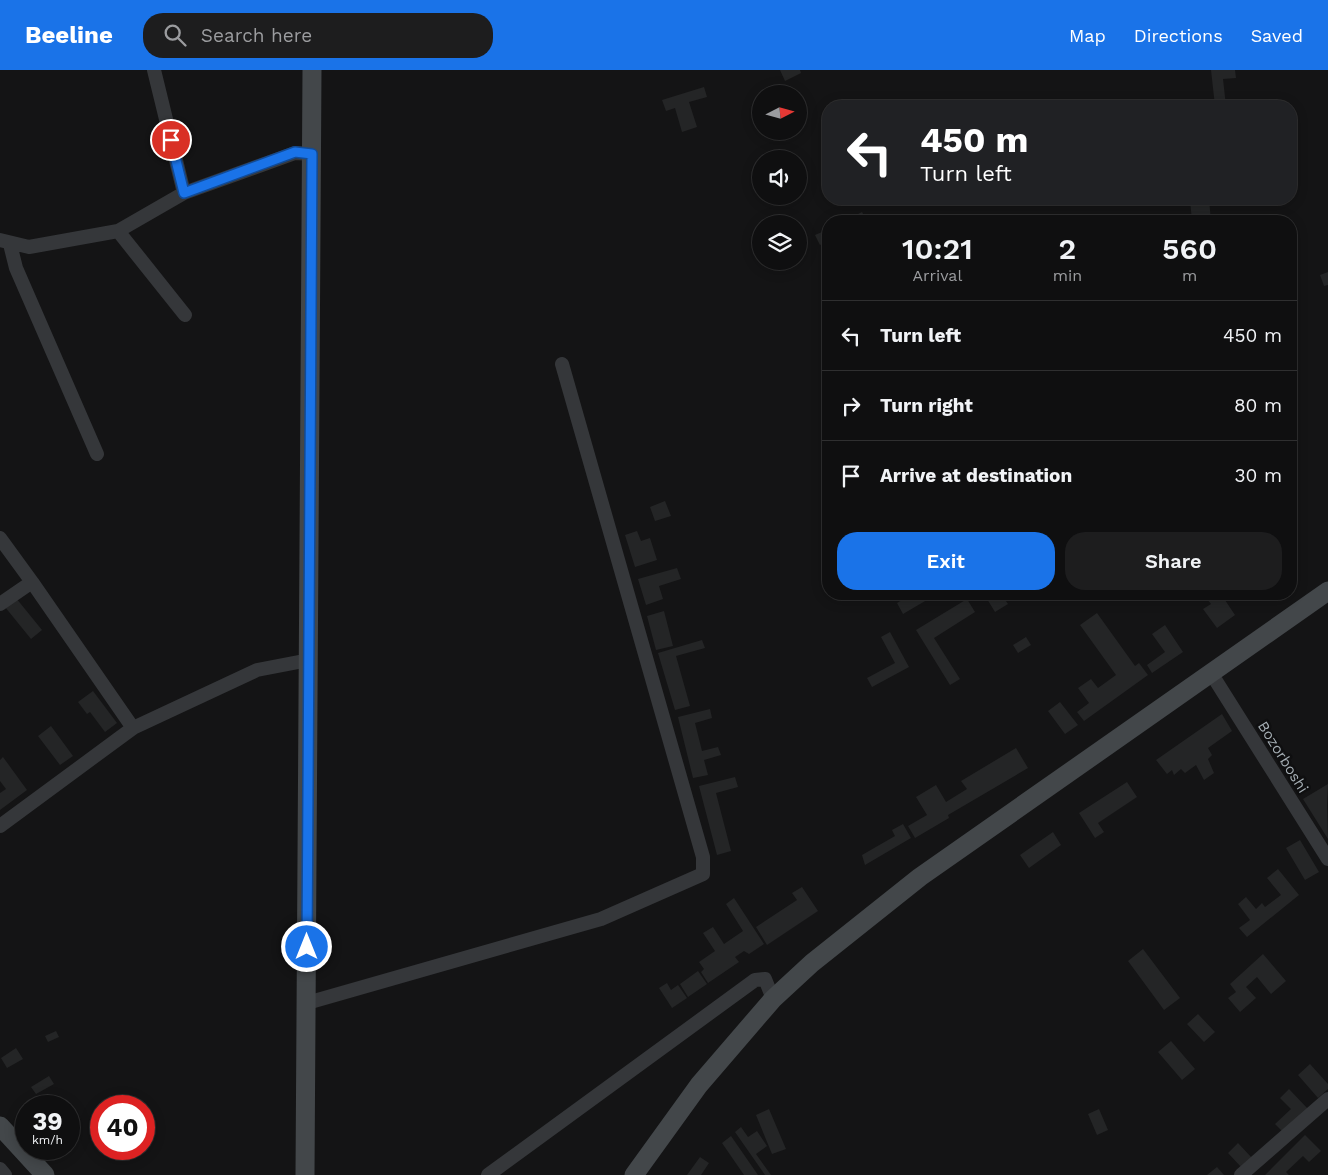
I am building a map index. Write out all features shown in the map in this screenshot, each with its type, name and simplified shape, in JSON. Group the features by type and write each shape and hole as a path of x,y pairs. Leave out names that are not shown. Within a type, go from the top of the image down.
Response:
{"street":[{"path":"154,70 184,193"},
{"path":"305,1175 312,70"},
{"path":"5,242 30,247 118,231 184,193 295,152 312,154"},
{"path":"118,231 185,315"},
{"path":"5,242 97,454"},
{"path":"307,1002 601,919 703,874 703,857 562,364"},
{"path":"0,538 133,728"},
{"path":"0,604 32,582"},
{"path":"634,1175 699,1085 773,999 812,963 920,877 1328,590"},
{"path":"0,826 133,728 257,670 309,660"},
{"name":"Bozorboshi","path":"1211,673 1328,859"},
{"path":"488,1175 755,980 765,979 773,999"},
{"path":"1241,1175 1328,1099"},
{"path":"0,1126 46,1175"},
{"path":"0,1169 6,1175"}],"building":[{"path":"780,70 800,70 801,73 785,81"},
{"path":"1211,70 1235,70 1236,78 1223,79 1225,100 1214,100"},
{"path":"704,87 707,97 689,102 697,127 682,132 675,108 666,111 662,100"},
{"path":"1190,205 1210,205 1210,215 1191,215"},
{"path":"822,232 822,244 820,245 815,235"},
{"path":"1328,272 1328,285 1324,286 1320,275"},
{"path":"665,501 671,516 655,521 650,507"},
{"path":"637,531 641,541 650,538 657,560 635,567 625,535"},
{"path":"677,568 681,579 659,586 663,599 646,605 638,579"},
{"path":"16,598 42,630 31,639 5,607"},
{"path":"902,600 927,600 903,614 897,603"},
{"path":"968,600 975,612 934,638 960,679 950,685 916,630"},
{"path":"988,600 1005,600 1008,604 995,612"},
{"path":"1208,600 1225,600 1235,615 1217,628 1203,609 1211,604"},
{"path":"664,611 673,646 656,650 647,616"},
{"path":"1097,613 1135,666 1139,663 1148,675 1084,721 1077,712 1089,703 1078,688 1091,679 1098,688 1116,675 1080,625"},
{"path":"1165,625 1183,652 1152,673 1147,665 1165,652 1152,634"},
{"path":"890,632 909,667 872,687 867,678 895,663 881,637"},
{"path":"1026,637 1031,645 1018,653 1013,645"},
{"path":"702,640 705,648 676,656 690,706 675,710 658,653"},
{"path":"93,691 117,723 105,732 90,712 87,714 78,702"},
{"path":"1060,702 1078,725 1065,734 1048,711"},
{"path":"710,709 712,718 695,723 702,751 718,747 721,755 704,760 708,775 693,778 678,717"},
{"path":"1222,714 1232,731 1208,748 1212,755 1208,759 1214,773 1204,780 1196,765 1185,773 1181,769 1174,775 1172,770 1167,774 1156,760"},
{"path":"51,726 73,756 60,765 38,736"},
{"path":"1016,748 1028,768 948,815 949,818 915,838 908,826 927,815 916,797 936,785 946,802 967,789 961,781"},
{"path":"3,757 27,790 0,810 0,793 6,789 0,781 0,760"},
{"path":"735,777 738,787 716,793 731,851 717,855 699,786"},
{"path":"1127,782 1137,797 1098,823 1104,832 1095,838 1079,813"},
{"path":"1328,784 1327,805 1328,839 1303,799"},
{"path":"903,824 911,838 865,865 862,855 895,836 892,830"},
{"path":"1053,832 1061,845 1029,868 1020,855"},
{"path":"1300,840 1319,872 1305,880 1286,848"},
{"path":"1278,869 1299,895 1247,937 1239,928 1250,920 1238,904 1246,897 1256,909 1262,903 1265,907 1281,895 1267,878"},
{"path":"802,887 818,911 767,945 756,927 797,900 792,893"},
{"path":"734,898 764,944 749,954 744,951 735,957 739,962 708,983 701,972 704,969 699,962 715,951 703,933 713,927 724,944 743,931 726,904"},
{"path":"1143,949 1180,998 1164,1010 1128,961"},
{"path":"1263,954 1286,981 1271,994 1257,977 1246,987 1256,998 1240,1012 1228,998 1236,992 1230,984"},
{"path":"698,971 707,984 688,997 680,984"},
{"path":"667,983 671,990 678,985 687,998 672,1008 659,988"},
{"path":"1198,1014 1215,1032 1204,1042 1187,1024"},
{"path":"56,1031 59,1037 48,1042 45,1036"},
{"path":"1171,1041 1195,1069 1182,1080 1158,1052"},
{"path":"16,1048 23,1059 7,1068 1,1058"},
{"path":"1310,1064 1328,1084 1328,1089 1318,1098 1298,1075"},
{"path":"49,1076 54,1084 36,1094 31,1087"},
{"path":"1289,1089 1308,1109 1283,1132 1275,1124 1291,1109 1280,1098"},
{"path":"769,1109 786,1149 772,1154 756,1115"},
{"path":"1099,1109 1108,1130 1097,1135 1088,1114"},
{"path":"741,1127 748,1137 757,1131 767,1146 756,1154 771,1175 765,1175 735,1132"},
{"path":"1305,1135 1321,1151 1309,1162 1303,1156 1286,1172 1289,1175 1265,1175"},
{"path":"731,1136 758,1175 744,1175 722,1143"},
{"path":"1238,1143 1252,1158 1242,1168 1228,1153"},
{"path":"700,1157 709,1163 701,1175 687,1175"},
{"path":"1217,1167 1224,1175 1207,1175"}],"route":[{"path":"171,140 184,193 295,152 312,154 307,947"}]}
